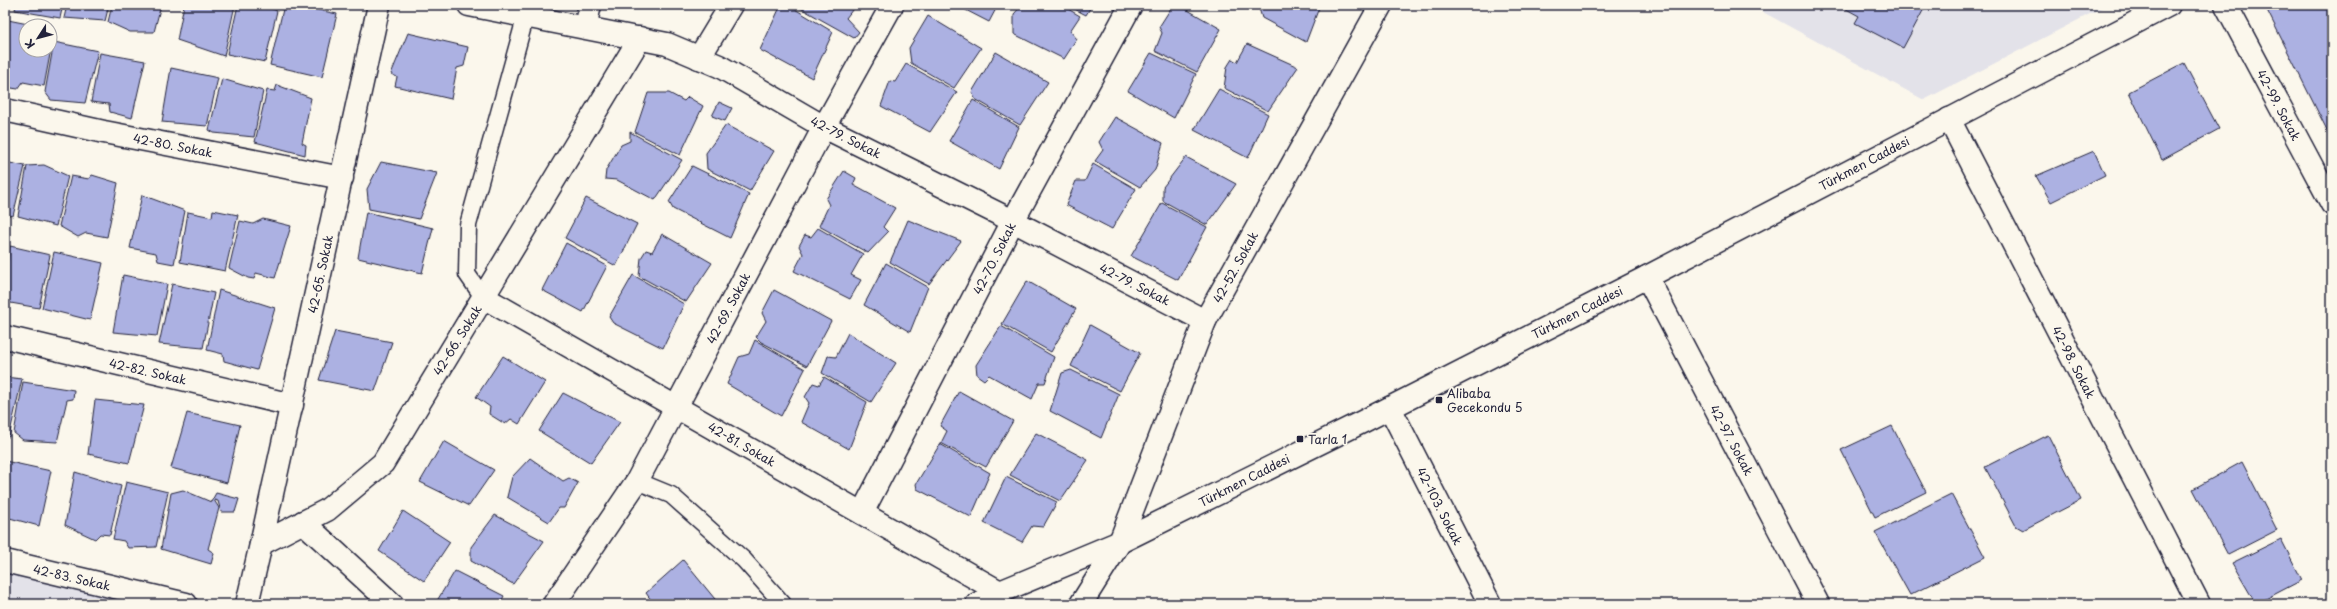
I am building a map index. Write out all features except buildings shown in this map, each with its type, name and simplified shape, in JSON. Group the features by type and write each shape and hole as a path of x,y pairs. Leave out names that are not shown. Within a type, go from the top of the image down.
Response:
{"street":[{"name":"42-65. Sokak","path":"261,544 379,5"},
{"name":"42-79. Sokak","path":"469,5 526,15 667,44 719,66 824,127 1013,221 1205,321"},
{"path":"585,27 590,5"},
{"name":"42-69. Sokak","path":"554,604 637,482 675,407 824,127 892,5"},
{"name":"42-70. Sokak","path":"862,513 1013,221 1131,5"},
{"name":"42-52. Sokak","path":"1081,604 1120,542 1205,321 1381,5"},
{"name":"Türkmen Caddesi","path":"977,604 1000,592 1120,542 1390,408 1647,277 2169,5"},
{"name":"42-99. Sokak","path":"2226,5 2332,204"},
{"path":"699,58 727,9"},
{"name":"42-66. Sokak","path":"261,544 327,510 382,463 640,38"},
{"name":"42-80. Sokak","path":"5,110 104,132 342,178"},
{"name":"42-98. Sokak","path":"1949,119 2199,604"},
{"name":"42-97. Sokak","path":"1647,277 1818,604"},
{"name":"42-81. Sokak","path":"483,297 1000,592"},
{"name":"42-82. Sokak","path":"5,337 292,405"},
{"name":"42-103. Sokak","path":"1390,408 1490,604"},
{"path":"303,522 392,604"},
{"path":"247,604 261,544"},
{"name":"42-83. Sokak","path":"5,561 186,604"}],"lane":[{"path":"483,297 467,274 468,225 526,15"},
{"path":"637,482 671,495 744,560 783,604"}],"shaded area":[{"path":"1750,5 2107,5 1924,100"},
{"path":"5,571 59,584 137,604 5,604"}],"place":[{"name":"Alibaba Gecekondu 5","path":"1439,400"},
{"name":"Tarla 1","path":"1300,439"}]}
